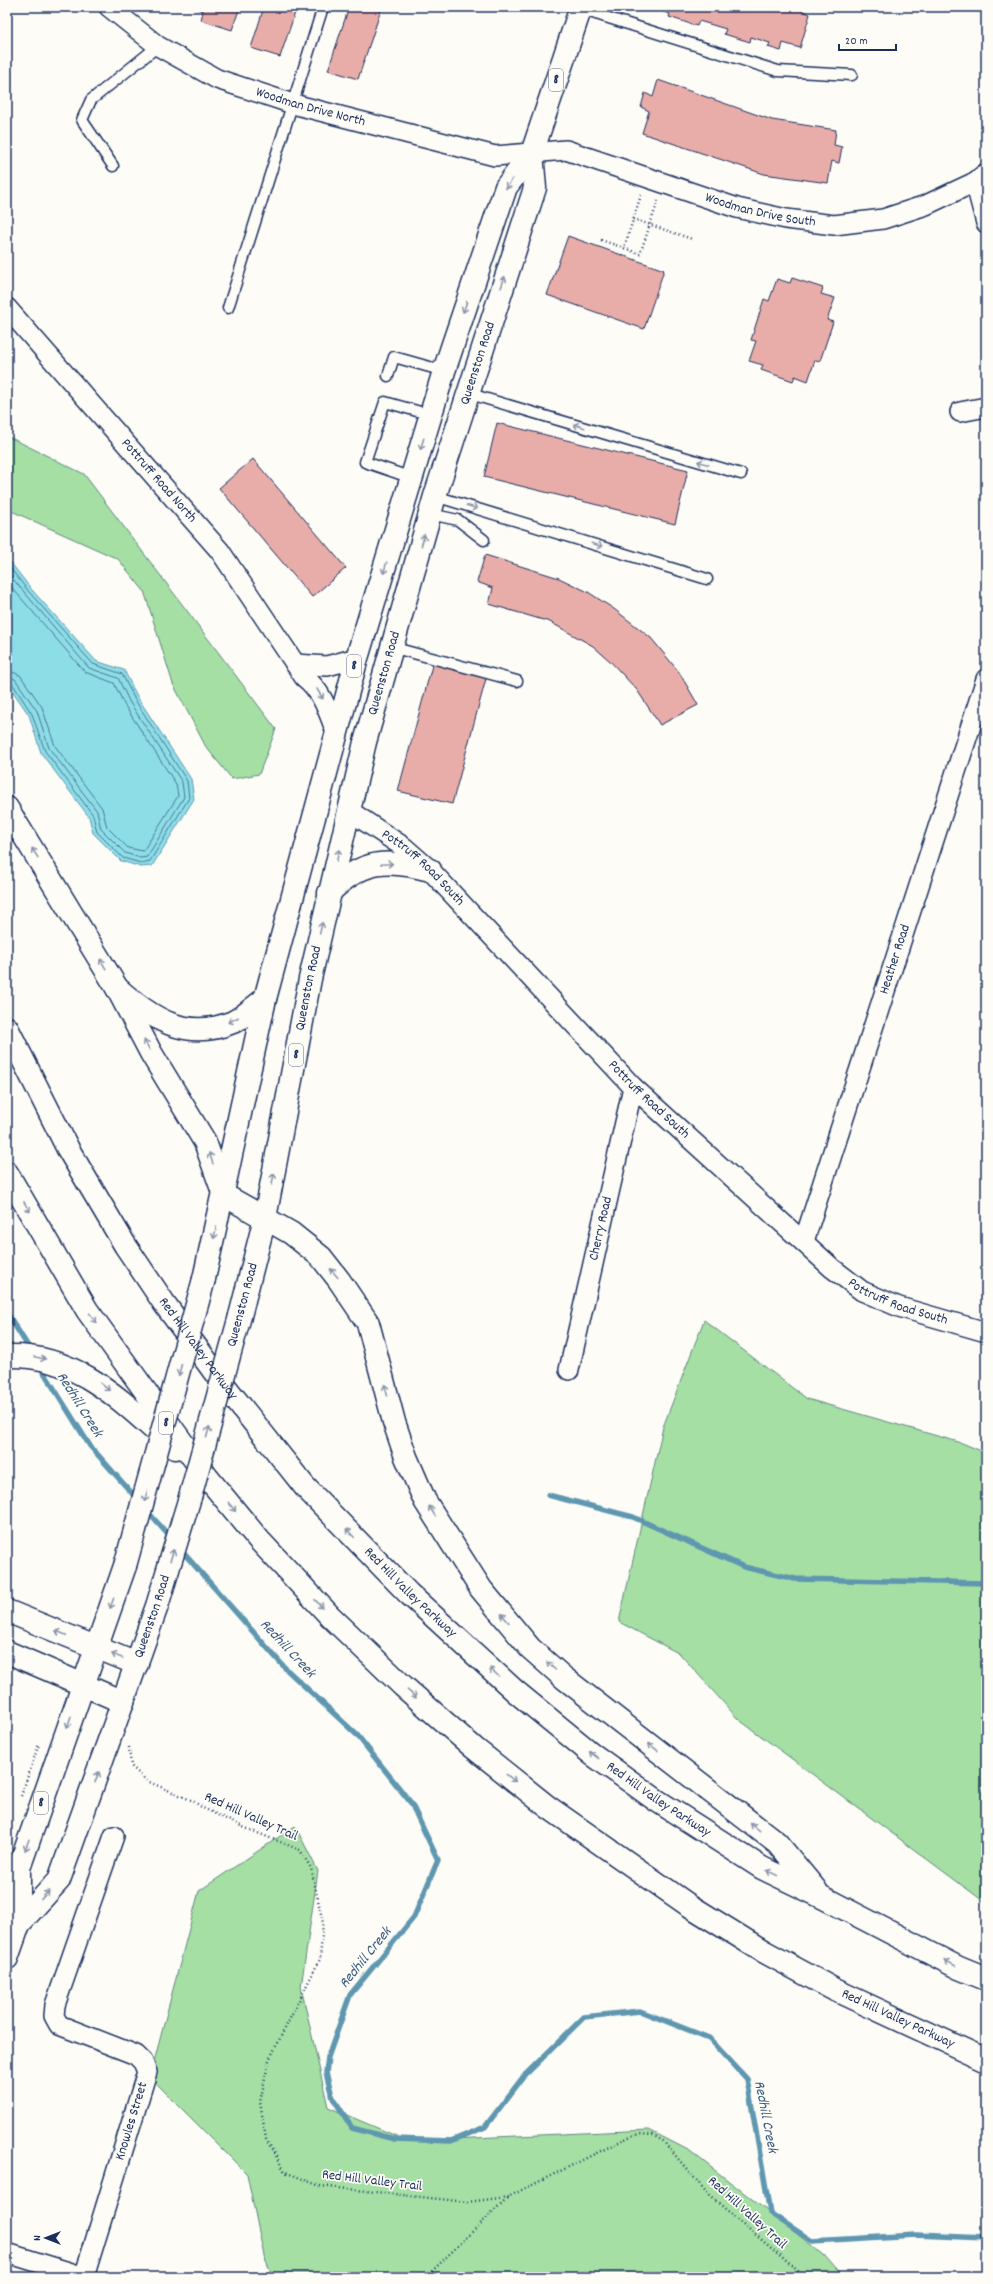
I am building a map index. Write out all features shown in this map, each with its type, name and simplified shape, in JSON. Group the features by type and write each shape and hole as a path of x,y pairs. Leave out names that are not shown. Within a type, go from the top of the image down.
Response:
{"main road":[{"name":"Queenston Road","path":"7,1958 19,1924 19,1868 125,1566 148,1487 204,1279 224,1195 265,999 357,658 444,371 506,187 532,153 580,8"},
{"name":"Queenston Road","path":"19,1924 59,1880 157,1606 190,1497 240,1316 265,1218 310,979 348,810 390,647 468,392 535,188 532,153"},
{"path":"7,808 117,988 151,1053 205,1142 224,1195 291,1233 320,1257 339,1280 368,1323 394,1422 406,1457 425,1501 481,1589 530,1648 558,1673 777,1843 820,1896"},
{"path":"329,893 345,877 359,868 399,863 430,870"},
{"path":"117,988 140,1009 159,1020 174,1027 195,1030 217,1027 234,1021 265,999"},
{"name":"Red Hill Valley Parkway","path":"7,1028 68,1149 124,1245 224,1385 305,1487 408,1593 515,1691 592,1754 656,1800 762,1868 820,1896 959,1968 986,1979"},
{"name":"Red Hill Valley Parkway","path":"7,1173 88,1310 207,1477 259,1540 330,1616 403,1686 474,1748 548,1807 687,1904 763,1951 835,1990 986,2060"},
{"path":"7,1356 26,1355 52,1361 71,1368 101,1384 207,1477"},
{"path":"7,1611 137,1664"},
{"path":"7,1652 123,1702"}],"street":[{"name":"Woodman Drive North","path":"109,7 158,46 217,79 293,104 495,156 532,153"},
{"name":"Woodman Drive South","path":"532,153 566,150 737,208 786,219 834,225 883,219 926,205 981,177"},
{"path":"981,177 986,222"},
{"name":"Pottruff Road North","path":"7,308 220,551 304,677 315,685 324,700 336,732"},
{"path":"960,412 986,407"},
{"path":"295,664 327,666 357,658"},
{"name":"Heather Road","path":"804,1241 986,679"},
{"name":"Pottruff Road South","path":"348,810 405,848 430,870 633,1087 832,1268 862,1291 899,1307 986,1332"},
{"name":"Cherry Road","path":"569,1370 633,1087"},
{"name":"Knowles Street","path":"84,2277 147,2072 143,2062 136,2055 59,2025 54,2016 55,2005 114,1836"},
{"path":"7,2253 84,2277"}],"lane":[{"path":"228,308 323,7"},
{"path":"580,8 778,71 852,75"},
{"path":"113,166 82,120 91,100 158,46"},
{"path":"388,376 394,357 444,371"},
{"path":"468,392 741,474"},
{"path":"412,478 366,462 385,402 431,415"},
{"path":"433,505 458,520 484,540"},
{"path":"433,505 706,579"},
{"path":"390,647 518,681"}],"path":[{"path":"624,248 633,219 655,180"},
{"path":"601,240 640,254 650,225 655,180"},
{"path":"633,219 692,239"},
{"name":"Red Hill Valley Trail","path":"147,1781 193,1801 203,1808 243,1827 300,1850 311,1868 323,1923 320,1959 269,2060 260,2102 266,2139 285,2172 320,2186 466,2202 508,2197 631,2136 639,2134 653,2135 664,2141 708,2194 804,2277"},
{"path":"426,2277 508,2197"}],"green space":[{"path":"7,436 84,474 276,729 259,774 232,779 206,747 173,684 144,591 118,559 7,509"},
{"path":"704,1320 807,1399 962,1443 986,1453 986,1903 738,1719 680,1654 619,1622 663,1427"},
{"path":"295,1826 318,1871 301,1987 328,2107 408,2141 649,2130 690,2151 824,2255 843,2277 273,2277 264,2256 247,2174 150,2077 199,1891"}],"water":[{"path":"7,558 32,590 96,661 124,670 138,698 191,779 194,799 152,866 141,867 121,861 93,833 89,817 41,753 29,715 7,683"}],"building":[{"path":"192,7 240,7 232,30 201,20 203,11"},
{"path":"264,7 297,7 280,57 251,48"},
{"path":"349,7 382,7 358,79 328,70"},
{"path":"658,7 793,7 810,14 800,48 783,43 781,51 768,47 770,43 751,37 750,42 724,34 726,29 699,21 697,26 669,17 670,14 657,10"},
{"path":"658,80 772,120 836,130 834,145 842,147 839,163 832,161 828,183 764,174 642,133 649,111 641,107 645,93 653,97"},
{"path":"568,236 664,270 644,329 547,295"},
{"path":"792,278 823,288 821,294 835,298 827,320 833,322 820,361 815,360 808,381 795,376 793,381 761,370 763,365 749,361 756,341 751,340 764,299 769,301 777,279 790,283"},
{"path":"497,423 688,470 675,524 484,477"},
{"path":"253,459 346,568 312,597 219,488"},
{"path":"485,555 559,578 588,592 614,609 651,638 679,672 698,705 660,725 637,690 610,661 593,646 550,622 489,604 493,588 477,582"},
{"path":"433,662 487,675 452,804 398,791"}],"waterway":[{"name":"Redhill Creek","path":"7,1313 31,1351"},
{"name":"Redhill Creek","path":"40,1366 90,1446 138,1500"},
{"path":"548,1495 633,1517 744,1567 795,1579 986,1583"},
{"name":"Redhill Creek","path":"146,1510 172,1539"},
{"name":"Redhill Creek","path":"180,1549 286,1669 357,1735 411,1803 438,1860 414,1917 350,1995 328,2057 326,2073 332,2096 352,2128 394,2139 451,2141 485,2127 524,2076 584,2017 640,2011 709,2038 747,2079 770,2213 812,2241 916,2235 986,2238"}]}
